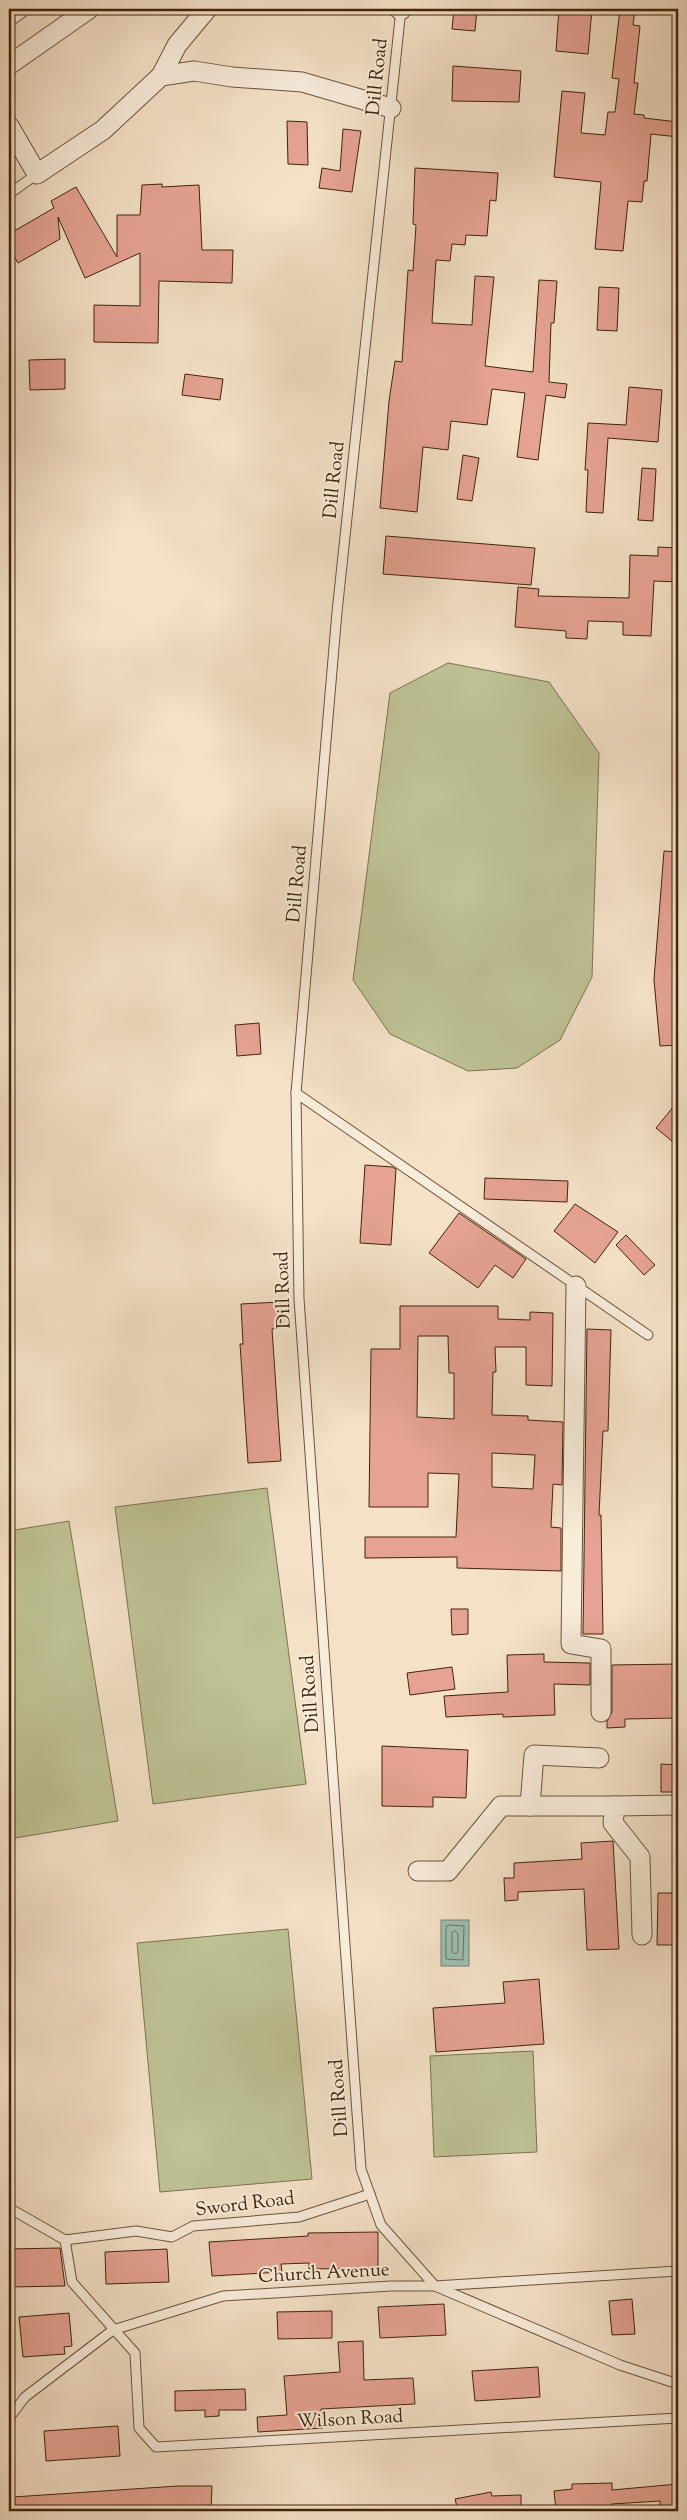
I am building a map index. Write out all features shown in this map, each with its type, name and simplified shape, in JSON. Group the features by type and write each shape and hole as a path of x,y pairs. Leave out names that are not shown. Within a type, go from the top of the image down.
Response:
{"street":[{"path":"9,16 19,9"},
{"path":"9,65 89,9"},
{"path":"9,126 37,174 103,130 161,76 177,45 207,9"},
{"path":"161,76 194,71 232,77 302,82 391,108"},
{"path":"576,1286 571,1644 601,1649 601,1712"},
{"path":"530,1806 534,1755 599,1758"},
{"path":"418,1871 448,1871 501,1806 678,1805"},
{"path":"615,1806 613,1823 640,1857 642,1936"}],"lane":[{"name":"Dill Road","path":"400,9 338,612 296,1093 300,1309 362,2169 381,2225 435,2286 620,2365 678,2384"},
{"path":"9,194 37,174"},
{"path":"296,1093 648,1335"},
{"name":"Sword Road","path":"65,2240 136,2231 172,2237 193,2226 299,2217 370,2194"},
{"path":"9,2208 65,2240 72,2282 113,2330"},
{"name":"Church Avenue","path":"9,2418 25,2397 113,2330 223,2296 391,2286 435,2286 678,2271"},
{"name":"Wilson Road","path":"113,2330 135,2353 139,2428 156,2447 678,2418"}],"green space":[{"path":"448,663 549,682 599,753 592,977 560,1040 517,1068 468,1071 390,1034 353,980 390,693"},
{"path":"267,1488 306,1784 153,1804 115,1507"},
{"path":"69,1521 118,1821 9,1839 9,1531"},
{"path":"288,1929 312,2179 160,2192 137,1943"},
{"path":"533,2051 537,2152 434,2157 430,2056"}],"water":[{"path":"441,1920 469,1920 469,1966 441,1966"}],"building":[{"path":"454,9 477,9 475,31 452,29"},
{"path":"559,9 592,9 588,54 556,51"},
{"path":"620,9 635,9 633,25 640,26 634,83 638,83 634,114 644,115 644,118 678,122 678,137 651,134 647,181 644,181 642,202 628,201 623,251 595,249 601,182 554,177 562,91 585,93 581,133 605,135 608,112 615,112 619,79 612,78"},
{"path":"453,66 521,71 519,102 452,101"},
{"path":"287,121 307,122 308,165 288,164"},
{"path":"343,129 361,131 352,192 319,188 322,168 340,171"},
{"path":"415,168 498,173 496,201 490,200 487,236 466,235 465,245 452,244 450,261 436,260 432,323 472,325 475,276 494,277 485,366 533,372 539,280 557,281 554,323 551,323 549,382 567,384 565,398 546,395 538,460 517,457 525,393 492,389 487,425 451,421 448,450 423,447 417,512 380,508 389,401 395,361 402,362 408,270 413,271 416,225 413,224"},
{"path":"162,184 162,187 199,185 202,250 233,250 232,283 159,281 158,343 94,342 94,305 140,306 140,253 85,278 58,217 60,239 18,263 9,248 9,234 54,208 51,201 76,187 117,257 117,215 140,215 142,185"},
{"path":"599,287 619,288 617,331 597,330"},
{"path":"65,359 65,389 30,390 29,360"},
{"path":"185,374 223,379 220,400 182,395"},
{"path":"629,387 662,390 658,442 608,438 603,513 586,512 588,470 585,470 588,423 626,425"},
{"path":"463,455 479,458 472,501 457,499"},
{"path":"642,468 656,469 653,521 638,520"},
{"path":"386,536 535,548 531,585 383,574"},
{"path":"658,547 678,548 678,582 654,581 651,636 623,635 623,622 588,621 587,639 566,638 566,631 515,627 518,587 539,589 538,596 629,598 630,555 658,556"},
{"path":"664,851 678,852 678,1045 660,1046 654,980"},
{"path":"259,1023 261,1054 237,1056 235,1025"},
{"path":"678,1101 678,1146 656,1128"},
{"path":"365,1165 396,1169 391,1245 360,1243"},
{"path":"485,1178 568,1181 567,1202 484,1199"},
{"path":"575,1204 618,1232 595,1263 554,1231"},
{"path":"459,1213 526,1259 513,1278 495,1265 478,1288 429,1253"},
{"path":"626,1235 655,1265 644,1275 616,1245"},
{"path":"280,1302 281,1328 272,1329 281,1461 248,1463 240,1344 243,1344 241,1304"},
{"path":"400,1306 498,1306 498,1319 530,1320 530,1312 553,1313 552,1386 526,1385 526,1347 495,1347 496,1372 493,1372 492,1415 528,1416 528,1420 563,1422 562,1485 553,1484 551,1527 561,1528 561,1571 457,1568 457,1557 365,1558 365,1537 456,1537 459,1474 428,1473 428,1507 369,1507 371,1349 400,1349","holes":["418,1336 448,1336 449,1373 454,1373 454,1419 417,1417","492,1453 535,1455 533,1489 492,1487"]},
{"path":"587,1329 611,1330 608,1431 603,1431 599,1515 601,1515 603,1634 583,1634"},
{"path":"451,1609 468,1609 468,1634 452,1635"},
{"path":"544,1654 544,1662 590,1663 590,1685 554,1684 555,1715 503,1717 503,1714 446,1717 444,1696 508,1692 507,1655"},
{"path":"678,1664 677,1718 625,1719 625,1727 607,1728 607,1721 612,1712 612,1665"},
{"path":"452,1667 455,1689 410,1695 407,1673"},
{"path":"382,1746 468,1750 466,1798 433,1797 433,1807 382,1806"},
{"path":"661,1764 678,1765 678,1792 661,1792"},
{"path":"613,1841 619,1949 587,1950 584,1889 518,1892 518,1900 505,1901 504,1878 514,1878 514,1863 582,1859 581,1843"},
{"path":"658,1893 678,1893 678,1945 657,1945"},
{"path":"539,1979 544,2044 436,2052 433,2008 505,2003 503,1982"},
{"path":"378,2232 378,2268 309,2269 309,2263 281,2264 282,2272 212,2276 209,2242 308,2236 308,2233"},
{"path":"60,2248 65,2286 9,2287 9,2249"},
{"path":"167,2249 169,2282 106,2284 105,2252"},
{"path":"632,2299 635,2334 612,2335 609,2301"},
{"path":"444,2304 446,2335 380,2338 378,2307"},
{"path":"332,2311 332,2338 278,2339 277,2312"},
{"path":"69,2313 72,2346 64,2347 65,2354 23,2357 19,2317"},
{"path":"363,2341 364,2380 413,2378 415,2404 321,2409 323,2428 258,2432 257,2417 287,2415 284,2376 340,2372 338,2342"},
{"path":"538,2367 540,2397 475,2401 472,2371"},
{"path":"245,2389 246,2410 219,2410 219,2416 205,2417 205,2410 175,2411 175,2391"},
{"path":"118,2426 120,2456 46,2461 44,2431"},
{"path":"612,2483 612,2490 678,2484 678,2508 660,2509 660,2501 612,2504 613,2511 556,2511 554,2491 572,2489 572,2484"},
{"path":"178,2486 212,2486 211,2511 14,2511 13,2497"},
{"path":"491,2492 492,2496 521,2495 521,2511 458,2511 455,2499"}]}
